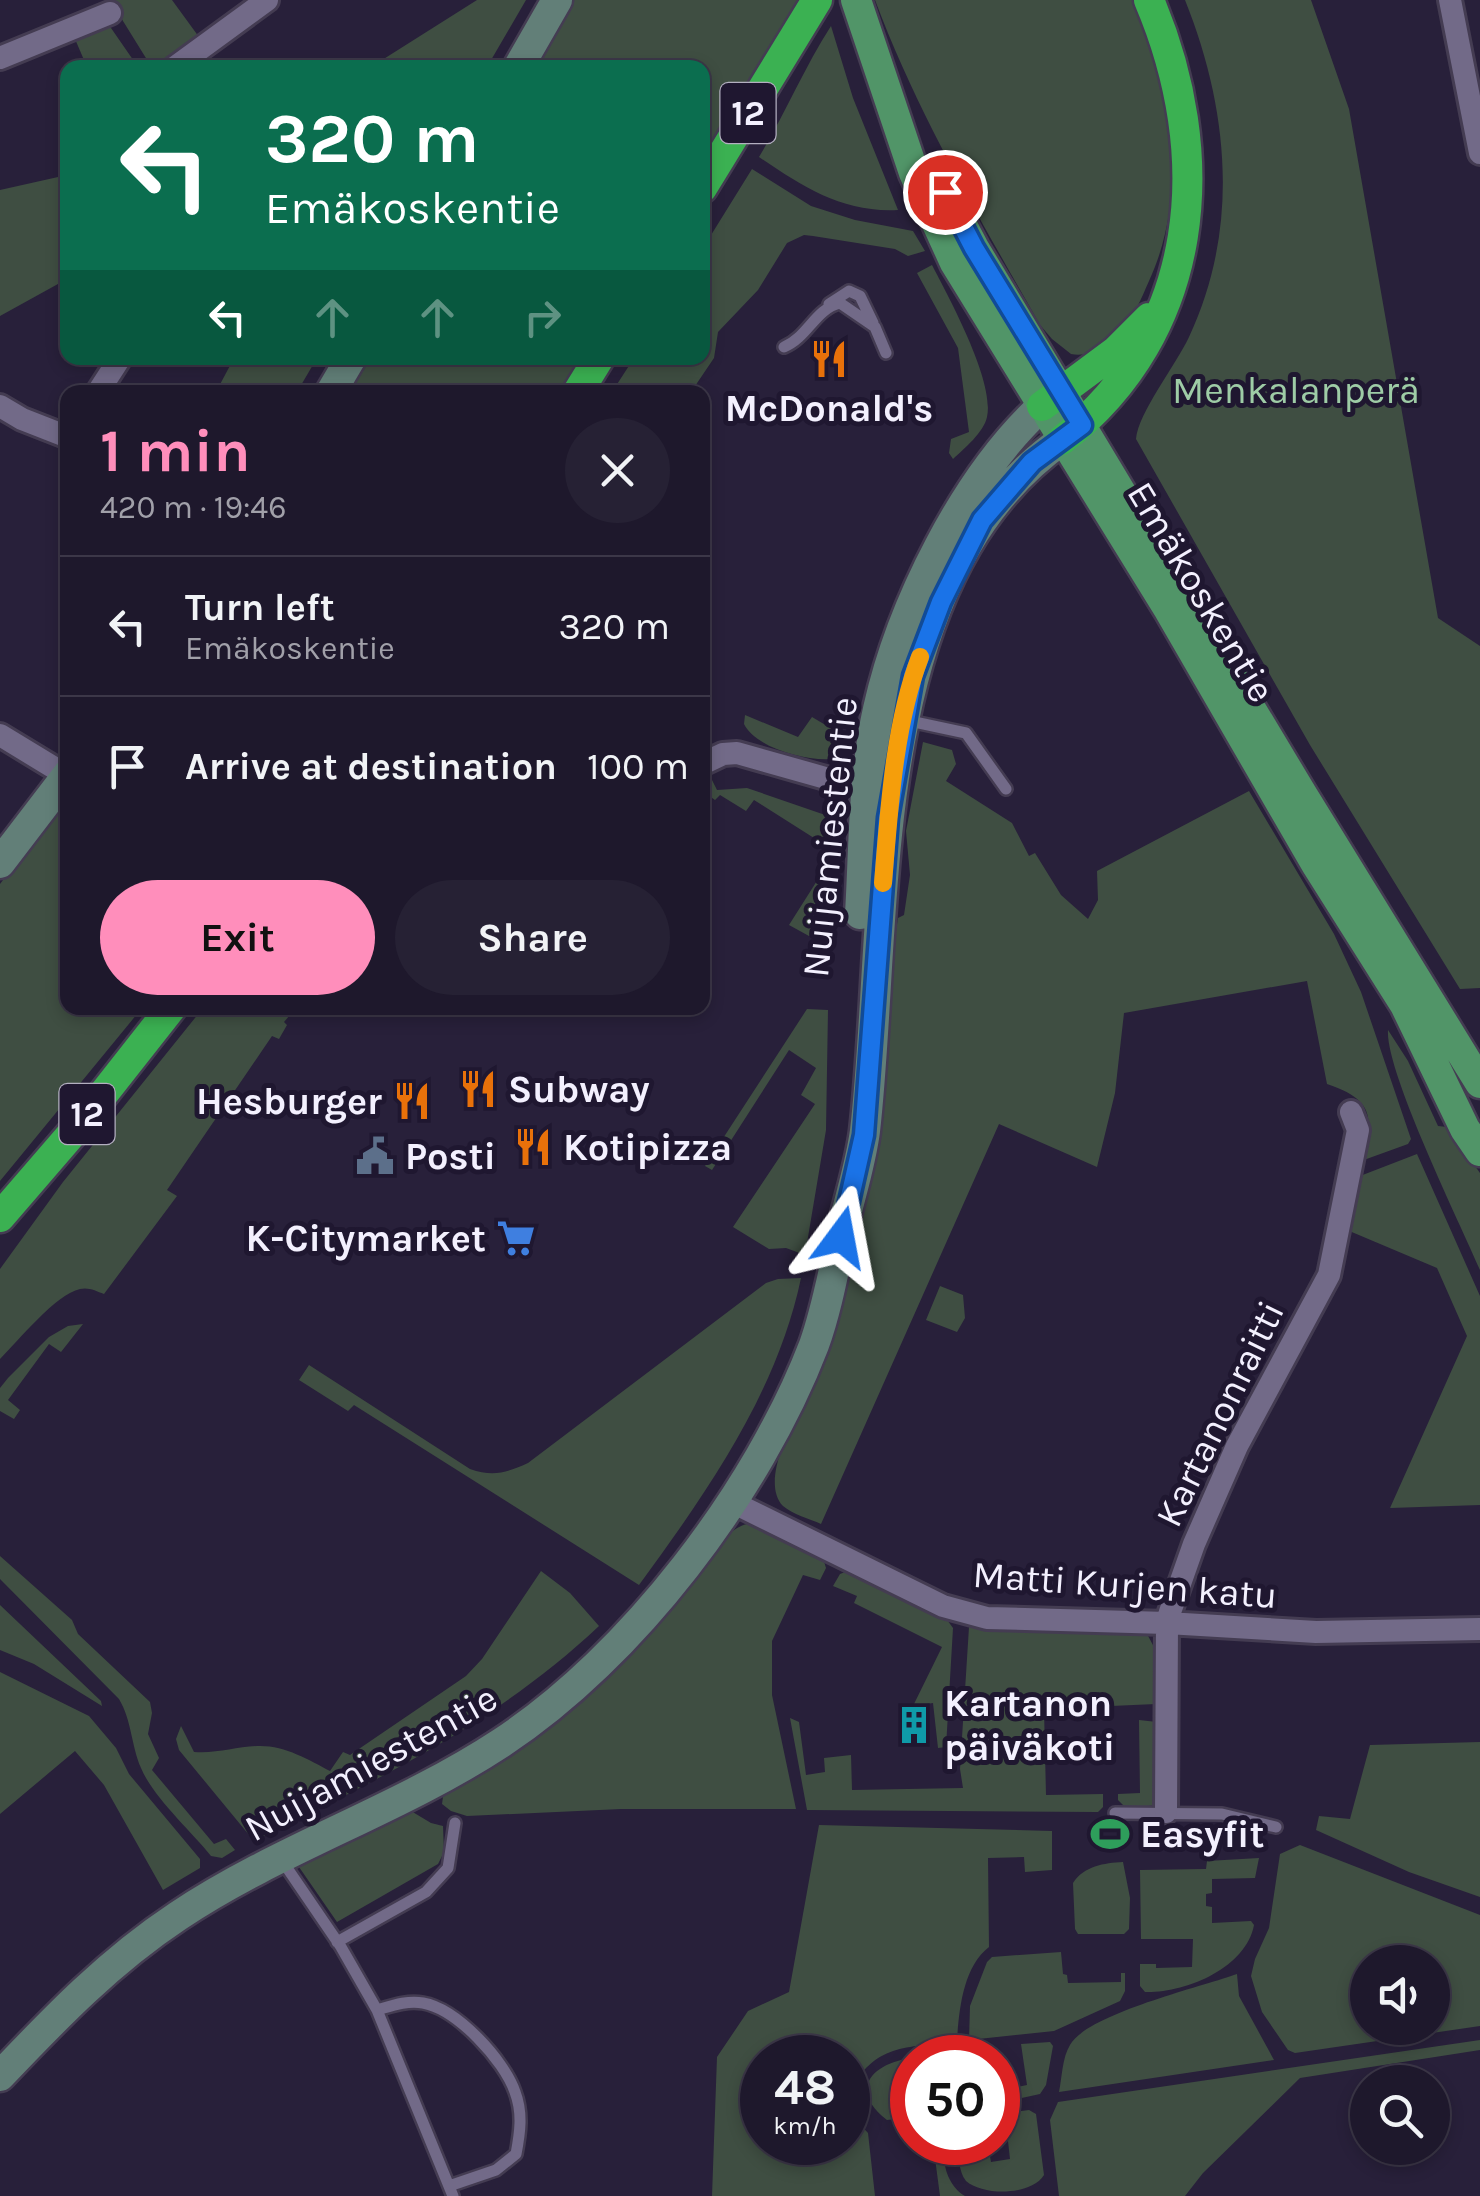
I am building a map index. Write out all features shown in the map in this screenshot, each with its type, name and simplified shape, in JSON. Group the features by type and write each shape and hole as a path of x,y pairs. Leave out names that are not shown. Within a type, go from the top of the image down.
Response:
{"highway":[{"name":"12","path":"710,175 818,0"},
{"path":"1072,433 1097,412 1137,362 1176,270 1187,224 1188,166 1179,93 1149,0"},
{"path":"1051,398 1116,351 1164,300"},
{"name":"12","path":"0,1217 75,1130 165,1015"}],"main road":[{"path":"523,60 557,0"},
{"name":"Emäkoskentie","path":"856,0 876,63 1051,398 1480,1083"},
{"name":"Nuijamiestentie","path":"0,2076 87,1985 124,1953 183,1912 454,1770 508,1738 566,1694 634,1626 700,1547 768,1444 816,1340 864,1135 881,788 890,717 890,660 960,506 1009,437 1051,398"},
{"name":"Emäkoskentie","path":"1072,433 1316,864 1405,1005 1480,1152"},
{"name":"Nuijamiestentie","path":"890,717 913,676 941,602 982,520 1018,475 1072,433"},
{"path":"0,863 60,783"}],"street":[{"path":"185,60 267,0"},
{"path":"1450,0 1480,153"},
{"path":"0,58 110,13"},
{"path":"0,406 60,433"},
{"path":"0,735 60,770"},
{"path":"710,760 737,752 829,779 881,788"},
{"name":"Kartanonraitti","path":"1166,1812 1167,1623 1194,1544 1237,1446 1329,1274 1358,1130 1351,1112"},
{"name":"Matti Kurjen katu","path":"730,1501 966,1615 1330,1632 1480,1629"}],"lane":[{"path":"784,346 797,341 826,306 840,303 875,327 886,353"},
{"path":"890,717 966,733 1006,789"},
{"path":"1115,1813 1222,1814 1276,1827"},
{"path":"337,1942 426,1892 448,1868 455,1823"},
{"path":"280,1858 377,2010 451,2191 496,2170 516,2154 522,2126 515,2091 491,2054 446,2011 421,2002 377,2010"}],"green space":[{"path":"110,0 172,0 199,37 166,60 147,60"},
{"path":"477,0 526,0 491,60 382,60"},
{"path":"569,0 801,0 710,152 710,60 535,60"},
{"path":"875,0 1133,0 1165,104 1172,175 1162,246 1149,281 1123,328 1107,342 1085,354 1071,354 1040,325 930,125"},
{"name":"Menkalanperä","path":"1185,0 1311,0 1349,109 1438,618 1480,646 1480,988 1460,989 1310,745 1136,439 1143,416 1189,337 1205,296 1222,211 1219,126 1200,42"},
{"path":"831,26 853,98 898,210 859,207 824,196 759,157"},
{"path":"111,28 133,60 84,60 75,39"},
{"path":"752,169 811,206 855,220 913,231 925,251 908,256 895,249 804,235 787,243 758,290 718,332 710,364 710,237"},
{"path":"60,177 60,283 0,316 0,190"},
{"path":"932,265 969,340 988,401 982,428 953,459 949,453 951,439 969,432 958,348 917,273"},
{"path":"230,365 313,365 301,385 220,385"},
{"path":"359,365 581,365 568,385 347,385"},
{"path":"629,365 709,365 696,385 617,385"},
{"path":"745,715 798,737 812,717 839,733 847,731 843,757 818,759 774,748 751,733 744,724"},
{"path":"923,742 952,750 956,764 946,781 1012,823 1029,856 1035,853 1061,895 1088,919 1098,900 1097,871 1249,791 1334,934 1361,992 1411,1139 1408,1144 1361,1161 1368,1134 1367,1113 1354,1097 1327,1084 1307,981 1124,1013 1115,1093 1097,1167 999,1124 821,1524 783,1506 777,1497 775,1475 792,1419 884,1008 898,918 904,915 910,875 906,831"},
{"path":"710,781 717,790 747,788 834,818 841,826 831,935 809,936 789,925 827,865 819,856 825,845 754,800 746,811 720,795 715,800 710,796"},
{"path":"60,804 60,1015 136,1015 0,1181 0,884"},
{"path":"807,1009 828,1010 826,1130 805,1255 786,1248 769,1249 733,1227 815,1104 801,1095 816,1068 789,1050 712,1170 705,1166"},
{"path":"197,1015 290,1015 279,1039 272,1036 167,1190 177,1196 104,1294 86,1289 70,1293 0,1359 0,1269 63,1182"},
{"path":"1388,1030 1408,1061 1438,1126 1447,1127 1480,1173 1480,1270 1411,1112 1390,1050"},
{"path":"1417,1154 1480,1296 1480,1505 1390,1508 1467,1336 1437,1268 1347,1230 1360,1176"},
{"path":"801,1278 790,1320 757,1401 714,1477 639,1585 354,1405 348,1411 299,1380 309,1365 470,1469 486,1473 506,1471 528,1463 766,1283"},
{"path":"940,1286 963,1295 965,1318 957,1332 926,1320"},
{"path":"83,1324 61,1352 49,1344 8,1400 20,1410 14,1419 0,1411 0,1388 8,1378 49,1337 68,1326"},
{"path":"747,1524 822,1555 826,1568 820,1580 803,1575 772,1641 772,1695 796,1809 621,1809 467,1816 442,1804 443,1797 542,1727 625,1657 676,1603 727,1536"},
{"path":"0,1556 72,1620 78,1634 150,1702 148,1734 159,1758 152,1770 214,1844 226,1839 235,1850 222,1858 211,1856 163,1802 141,1768 119,1699 0,1579"},
{"path":"850,1570 945,1617 953,1628 946,1747 938,1748 933,1703 913,1706 942,1647 854,1603 857,1596 833,1586 840,1574"},
{"path":"541,1571 570,1593 599,1626 519,1692 435,1747 254,1841 179,1750 176,1739 181,1726 194,1752 252,1746 279,1748 330,1771 343,1752 350,1755 466,1676 482,1659"},
{"path":"0,1605 102,1706 34,1664 0,1650"},
{"path":"969,1627 1146,1632 1155,1649 1156,1704 1044,1709 1046,1795 1103,1794 1103,1807 1098,1812 807,1810 790,1718 799,1722 806,1775 825,1772 824,1758 851,1755 852,1790 963,1788 960,1769"},
{"path":"0,1672 89,1716 116,1748 129,1774 200,1859 200,1868 163,1890 104,1785 75,1751 0,1814"},
{"path":"1139,1720 1157,1722 1158,1805 1126,1808 1118,1794 1140,1793"},
{"path":"1480,1742 1480,1897 1409,1872 1316,1830 1319,1816 1350,1819 1370,1745"},
{"path":"411,1811 443,1826 444,1852 438,1864 337,1922 299,1867 303,1860"},
{"path":"819,1825 1052,1831 1052,1870 1025,1872 1024,1857 988,1858 989,1947 968,1977 958,2035 890,2035 890,2052 870,2064 870,2035 740,2035 740,2165 870,2165 870,2151 875,2196 712,2196 717,2057 748,2011 789,1992"},
{"path":"1300,1845 1480,1915 1480,2026 1450,2030 1450,1945 1350,1945 1350,2045 1295,2053 1288,2050 1262,2012 1251,1976 1269,1928 1280,1854"},
{"path":"1259,1858 1255,1878 1212,1879 1212,1893 1206,1894 1206,1906 1212,1907 1212,1923 1251,1921 1254,1925 1239,1954 1195,1983 1145,1992 1140,1986 1140,1964 1156,1964 1156,1968 1192,1967 1193,1939 1141,1939 1140,1870 1206,1869 1207,1861"},
{"path":"1123,1862 1130,1898 1129,1929 1124,1934 1078,1934 1073,1883 1089,1869"},
{"path":"1061,1952 1068,1983 1121,1982 1121,1973 1125,1973 1125,1991 1120,2001 1054,2031 969,2035 970,2006 992,1957"},
{"path":"1237,1974 1239,1996 1274,2060 1059,2092 1067,2050 1081,2034 1121,2012"},
{"path":"1480,2040 1480,2050 1384,2065 1350,2065 1350,2070 1300,2078 1203,2173 1185,2196 1059,2196 1050,2120 1058,2102"},
{"path":"1050,2042 1053,2046 1046,2085 1040,2094 1020,2098 1020,2086 1027,2085 1021,2044"},
{"path":"890,2064 887,2120 870,2100 870,2079"},
{"path":"1020,2111 1036,2114 1044,2175 1029,2187 1006,2192 966,2181 960,2165 1020,2165"},
{"path":"936,2165 945,2165 954,2186 965,2196 940,2196"}],"slow traffic":[{"path":"883,883 888,818 904,720 920,657"}],"place":[{"name":"McDonald's","path":"829,359"},
{"name":"Subway","path":"478,1089"},
{"name":"Hesburger","path":"412,1101"},
{"name":"Kotipizza","path":"533,1147"},
{"name":"Posti","path":"375,1156"},
{"name":"K-Citymarket","path":"516,1238"},
{"name":"Kartanon päiväkoti","path":"914,1725"},
{"name":"Easyfit","path":"1110,1834"}],"route":[{"path":"841,1237 864,1135 888,818 913,676 941,602 982,520 1018,475 1082,425 974,248 945,192"}]}
